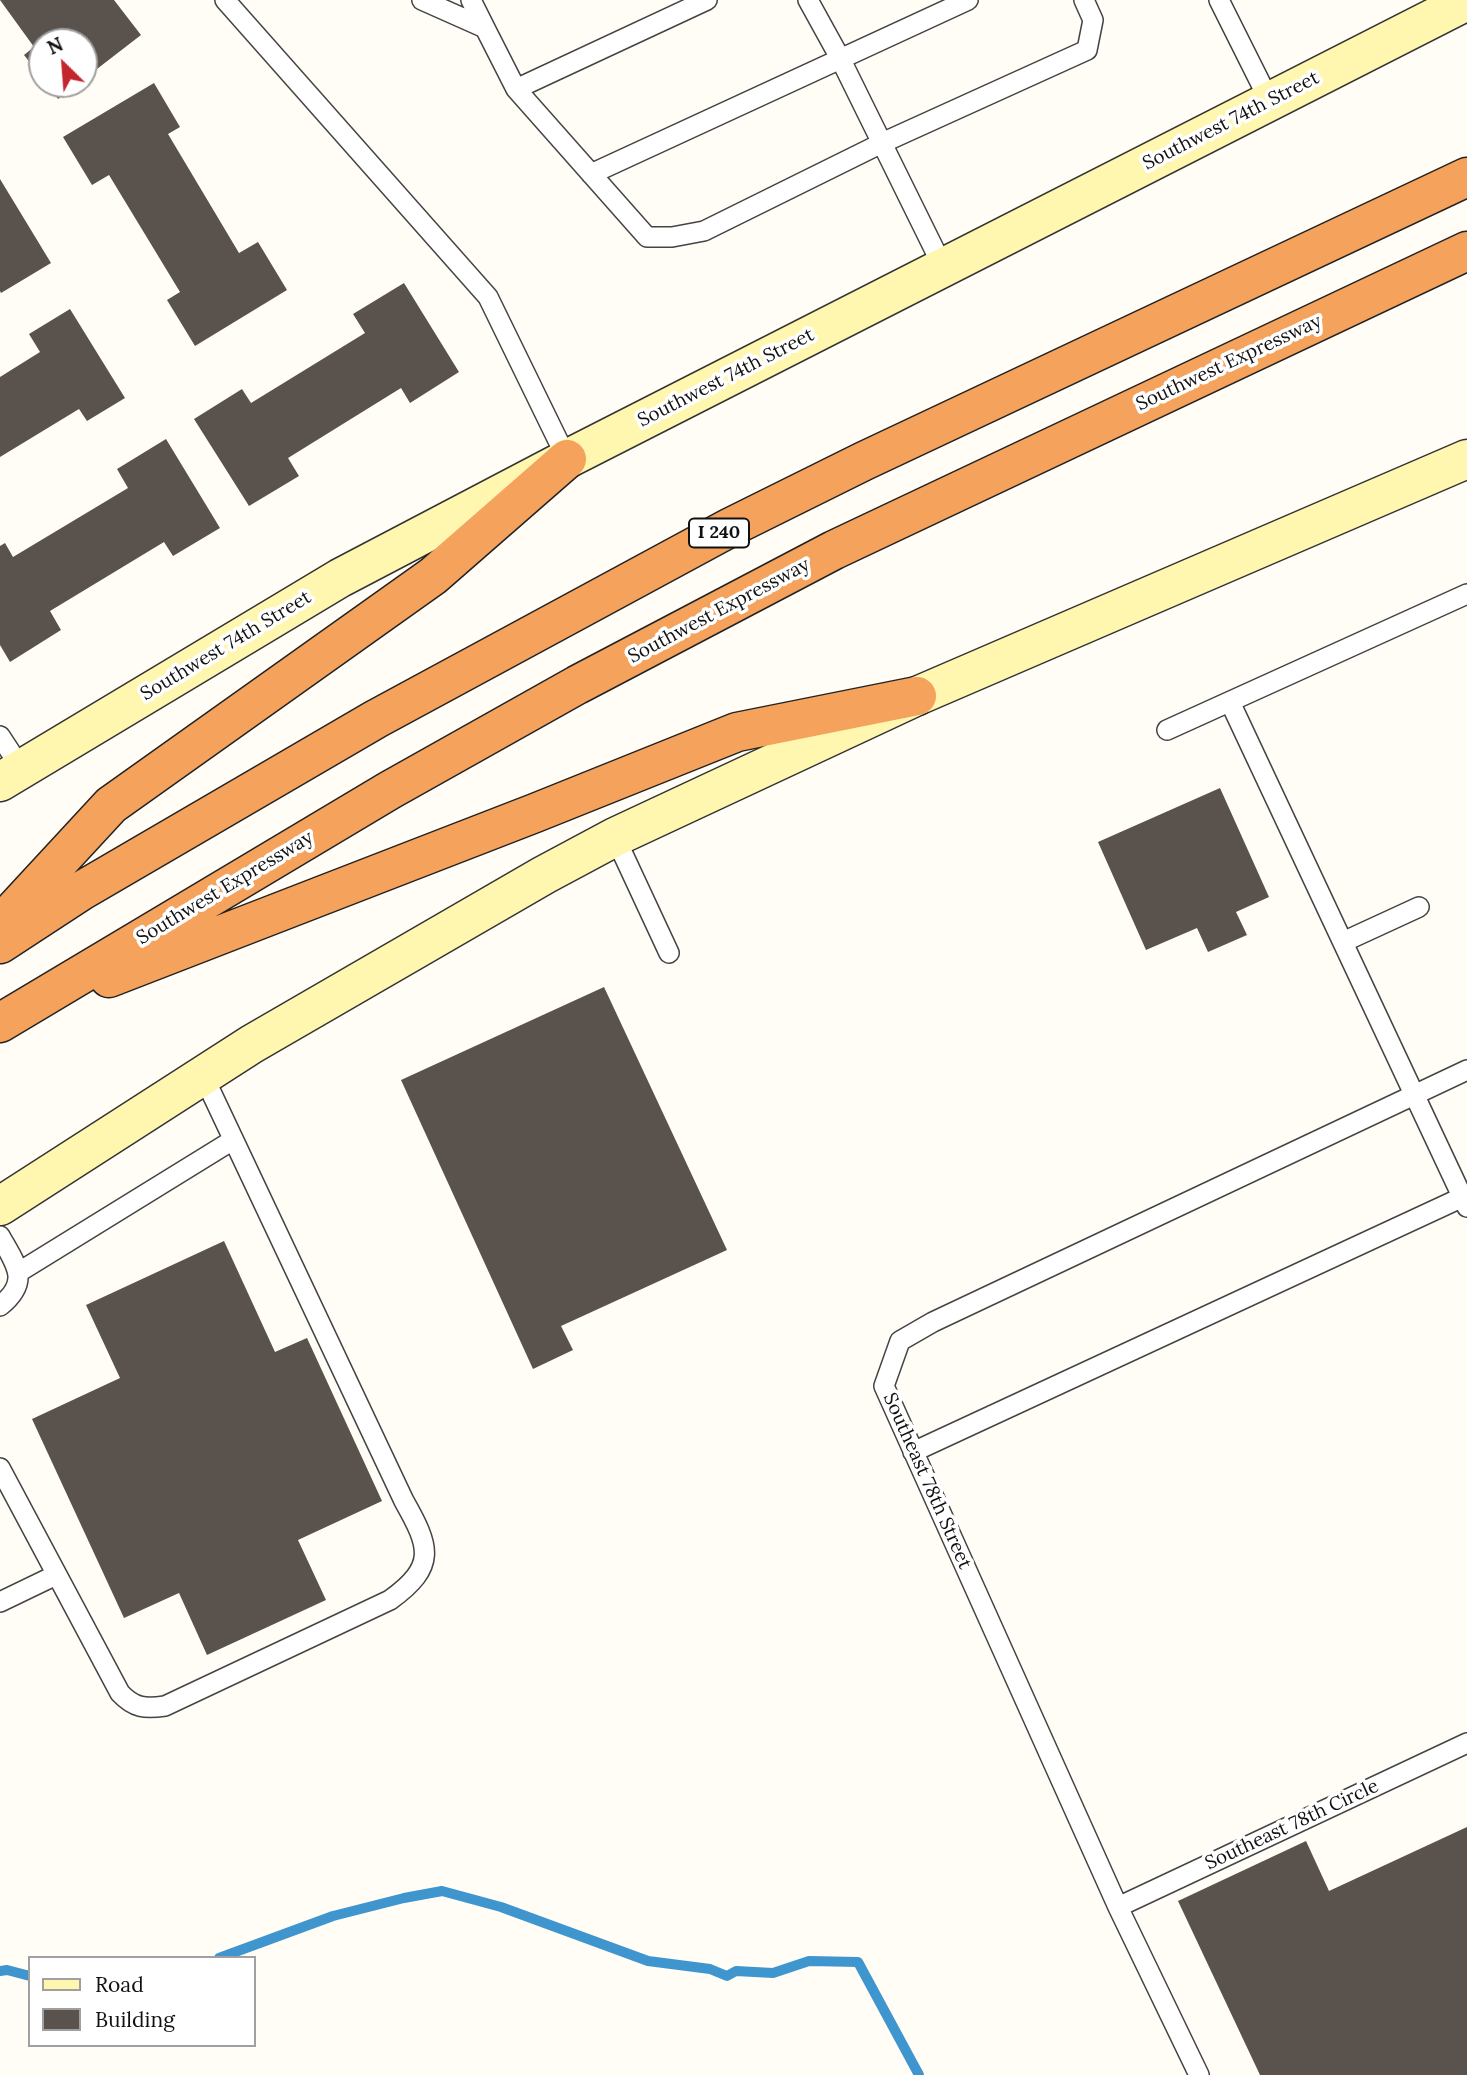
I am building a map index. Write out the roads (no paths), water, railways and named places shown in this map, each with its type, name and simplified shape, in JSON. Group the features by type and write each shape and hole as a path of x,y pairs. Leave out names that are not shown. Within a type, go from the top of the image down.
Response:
{"highway":[{"name":"I 240","path":"0,944 93,884 376,719 731,527 864,461 1467,177"},
{"name":"Southwest Expressway","path":"6,1019 390,790 577,685 834,550 1467,251"},
{"path":"0,925 111,805 433,576 567,459"},
{"path":"6,1019 737,732 917,696"}],"main road":[{"name":"Southwest 74th Street","path":"11,775 340,578 567,459 1467,1"},
{"path":"0,1206 252,1044 544,875 615,838 917,696 1467,459"}],"lane":[{"path":"225,0 488,297 567,459"},
{"path":"422,0 485,28"},
{"path":"471,0 516,89 647,237 672,237 704,231 882,143 1087,50 1093,20 1084,0"},
{"path":"516,89 707,0"},
{"path":"808,0 840,58 943,267"},
{"path":"591,174 968,0"},
{"path":"1219,0 1270,102"},
{"path":"1167,730 1467,594"},
{"path":"914,1452 1465,1200 1230,702"},
{"path":"0,736 11,775"},
{"path":"615,838 669,953"},
{"path":"1343,942 1419,907"},
{"name":"Southeast 78th Street","path":"1199,2075 1118,1907 884,1386 900,1341 933,1321 1467,1070"},
{"path":"0,1468 120,1693 131,1704 146,1709 165,1706 390,1600 410,1586 419,1573 426,1553 421,1531 404,1501 203,1075"},
{"path":"19,1272 233,1140"},
{"path":"0,1236 19,1272 18,1285 0,1306"},
{"path":"0,1601 56,1575"},
{"name":"Southeast 78th Circle","path":"1118,1907 1467,1743"}],"waterway":[{"path":"224,1956 333,1916 442,1891 501,1907 648,1961 710,1969 727,1976 736,1971 773,1973 809,1961 858,1962 919,2075"},
{"path":"0,1971 28,1975"}]}
